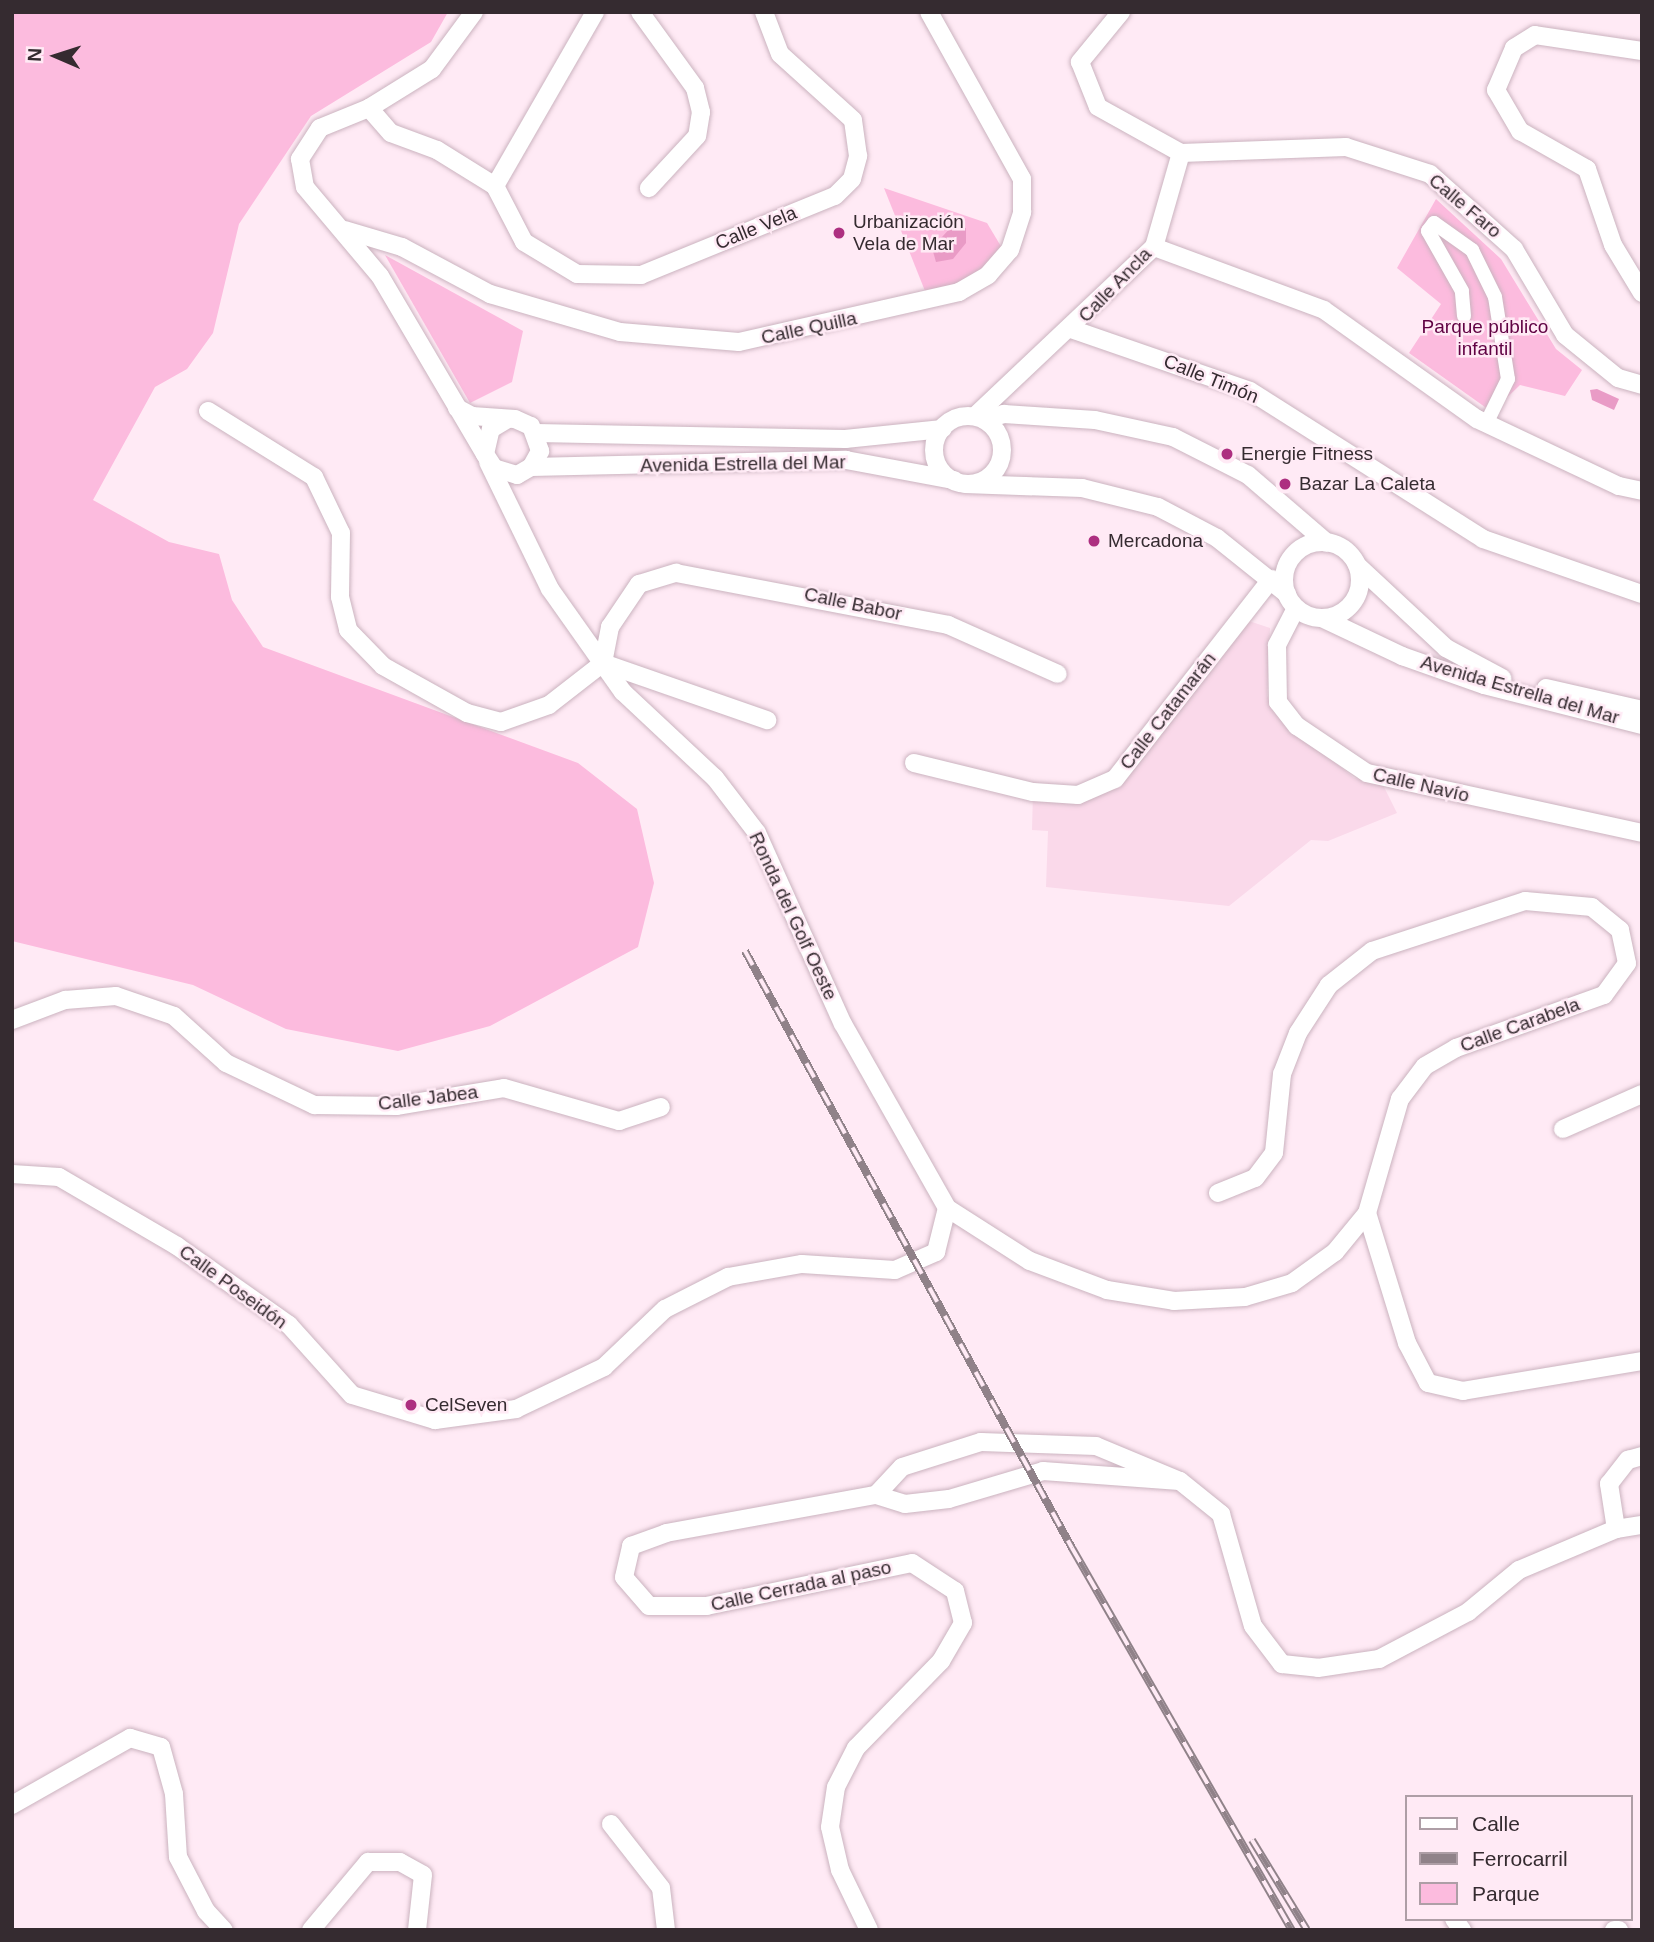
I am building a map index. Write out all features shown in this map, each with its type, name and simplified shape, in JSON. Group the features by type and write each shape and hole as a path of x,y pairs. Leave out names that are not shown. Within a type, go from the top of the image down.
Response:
{"street":[{"name":"Ronda del Golf Oeste","path":"474,12 432,69 369,108 320,128 300,159 305,187 345,230 457,408 487,458 550,589 623,692 715,778 757,833 843,1024 947,1208"},
{"path":"369,108 391,133 437,150 495,186 595,12"},
{"path":"640,12 695,88 701,112 697,136 649,188"},
{"name":"Calle Vela","path":"495,186 524,242 577,274 641,275 835,196 852,179 858,156 853,120 780,54 764,12"},
{"name":"Calle Quilla","path":"345,230 402,247 490,294 620,332 739,342 959,292 988,275 1010,250 1022,212 1022,179 929,12"},
{"path":"1121,12 1080,62 1097,107 1181,153"},
{"path":"1641,292 1613,245 1587,169 1520,131 1496,90 1514,48 1535,35 1642,51"},
{"name":"Calle Faro","path":"1181,153 1346,147 1430,174 1514,249 1565,335 1618,378 1642,384"},
{"name":"Calle Ancla","path":"980,418 1154,247 1181,153"},
{"path":"1464,316 1462,291 1428,231 1434,223 1472,250 1495,296 1508,379 1486,424"},
{"path":"1154,247 1324,310 1486,424 1642,491"},
{"name":"Calle Timón","path":"1071,329 1136,349 1250,391 1482,539 1642,594"},
{"path":"457,408 506,420 523,421 536,433 540,451 524,471 512,510"},
{"path":"208,411 314,477 341,533 340,597 348,630 383,666 467,713 501,722 550,705 603,663 739,713 766,720"},
{"path":"980,418 1000,437 1001,460 987,478 959,482 936,458 942,429 956,418 1004,414 1095,420 1173,437 1248,475 1326,543 1357,565 1354,601 1322,618 1292,601 1292,557 1326,543"},
{"path":"506,420 486,436 487,458 524,471"},
{"name":"Avenida Estrella del Mar","path":"536,433 845,439 942,429"},
{"name":"Avenida Estrella del Mar","path":"524,471 846,460 959,482 1082,488 1158,507 1217,538 1270,579 1292,601"},
{"name":"Avenida Estrella del Mar","path":"1357,565 1446,649 1487,675 1642,710"},
{"name":"Calle Babor","path":"603,663 610,627 639,584 676,572 775,587 948,625 1058,674"},
{"name":"Calle Catamarán","path":"914,763 1033,792 1078,795 1115,779 1270,579"},
{"name":"Calle Navío","path":"1292,601 1277,645 1278,702 1297,726 1367,774 1642,833"},
{"name":"Avenida Estrella del Mar","path":"1322,618 1472,681 1642,725"},
{"name":"Calle Carabela","path":"947,1208 1030,1261 1107,1290 1174,1301 1245,1297 1292,1283 1335,1252 1367,1213 1400,1099 1424,1066 1456,1048 1604,995 1627,963 1627,947 1610,917 1592,907 1525,901 1372,951 1329,985 1298,1033 1282,1073 1274,1153 1255,1178 1218,1193"},
{"name":"Calle Jabea","path":"12,1020 65,1000 116,996 174,1016 226,1063 314,1105 396,1106 504,1088 619,1121 661,1107"},
{"path":"1563,1129 1642,1094"},
{"name":"Calle Poseidón","path":"12,1174 59,1177 177,1246 289,1325 352,1395 435,1420 516,1409 604,1367 665,1309 728,1277 802,1264 895,1270 936,1252 947,1208"},
{"path":"1367,1213 1407,1343 1428,1383 1463,1391 1642,1361"},
{"path":"876,1495 902,1467 981,1442 1096,1446 1180,1481 1221,1514 1253,1626 1282,1664 1318,1668 1379,1659 1468,1612 1519,1570 1616,1529 1642,1525"},
{"path":"1616,1529 1609,1484 1628,1460 1642,1456"},
{"name":"Calle Cerrada al paso","path":"869,1930 840,1871 830,1827 836,1787 856,1748 941,1661 963,1623 955,1591 912,1563 707,1606 649,1605 624,1577 631,1546 666,1533 876,1495 905,1504 949,1499 1043,1471 1180,1481"},
{"path":"12,1805 130,1738 162,1747 174,1794 178,1857 205,1911 225,1930"},
{"path":"611,1824 661,1888 666,1930"},
{"path":"311,1930 368,1862 400,1862 423,1875 416,1930"}],"shaded area":[{"path":"952,226 966,228 966,243 953,259 936,262 932,248"},
{"path":"1597,389 1619,399 1614,410 1592,400 1590,390"},
{"path":"1240,618 1270,628 1267,695 1273,712 1354,778 1382,783 1397,813 1328,841 1311,840 1229,906 1046,887 1048,831 1032,830 1033,792 1078,795 1115,779"}],"green space":[{"path":"12,12 448,12 431,42 311,116 239,224 213,333 187,369 155,387 93,500 169,542 219,554 232,600 263,647 578,763 637,809 654,883 638,947 490,1026 398,1051 286,1029 193,985 12,941"},
{"path":"884,188 987,223 1002,248 988,271 927,296"},
{"name":"Parque público infantil","path":"1436,199 1501,259 1556,349 1582,370 1565,396 1520,385 1492,412 1409,353 1441,304 1397,268"},
{"path":"385,255 523,331 512,382 470,403"}],"railway":[{"path":"745,951 1072,1548 1292,1930"},
{"path":"1252,1840 1307,1930"}],"place":[{"name":"Urbanización Vela de Mar","path":"839,233"},
{"name":"Energie Fitness","path":"1227,454"},
{"name":"Bazar La Caleta","path":"1285,484"},
{"name":"Mercadona","path":"1094,541"},
{"name":"CelSeven","path":"411,1405"}]}
